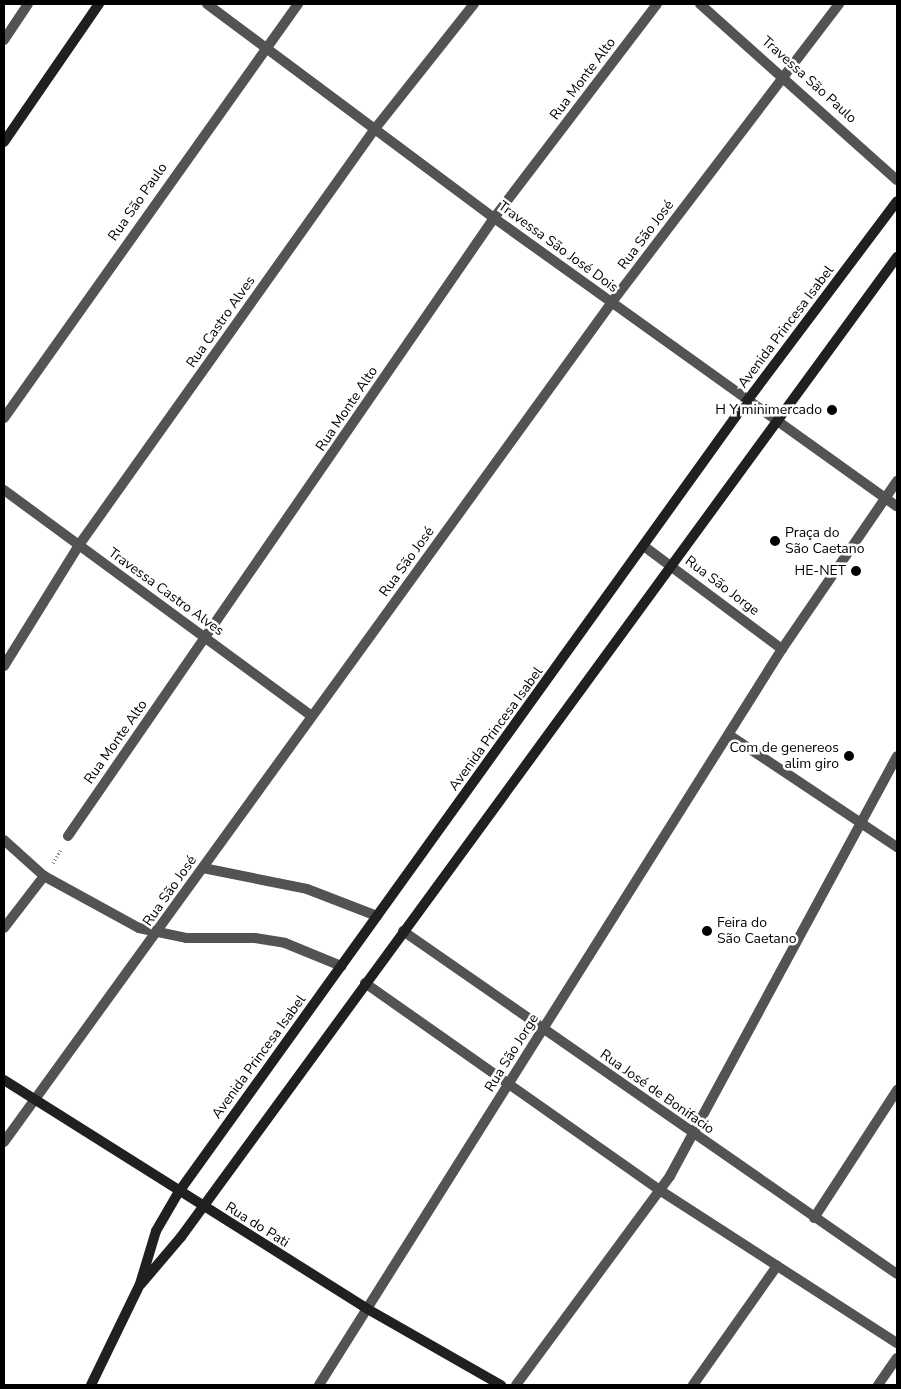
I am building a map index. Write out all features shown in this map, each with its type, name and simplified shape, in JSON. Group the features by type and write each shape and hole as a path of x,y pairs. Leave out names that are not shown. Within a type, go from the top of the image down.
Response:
{"street":[{"path":"4,40 28,4"},
{"path":"4,142 99,4"},
{"name":"Travessa São José Dois","path":"206,4 266,45 374,130 494,218 747,401 897,506"},
{"name":"Rua São Paulo","path":"4,418 266,45 298,4"},
{"name":"Rua Castro Alves","path":"4,666 79,545 374,130 474,4"},
{"name":"Rua Monte Alto","path":"68,836 207,638 494,218 657,4"},
{"name":"Travessa São Paulo","path":"700,4 785,76 897,180"},
{"name":"Rua São José","path":"4,1142 32,1100 159,931 202,868 612,302 839,4"},
{"name":"Avenida Princesa Isabel","path":"140,1284 146,1256 178,1193 645,547 747,401 897,201"},
{"name":"Avenida Princesa Isabel","path":"91,1385 140,1284 202,1207 774,420 897,257"},
{"name":"Rua São Jorge","path":"318,1385 364,1307 508,1087 782,648 897,481"},
{"name":"Travessa Castro Alves","path":"4,490 312,716"},
{"name":"Rua São Jorge","path":"645,547 782,648"},
{"path":"729,735 858,823 897,847"},
{"path":"516,1385 661,1191 686,1150 858,823 897,757"},
{"path":"4,840 44,876 159,931 278,942 341,966"},
{"path":"202,868 307,889 377,916"},
{"path":"4,928 44,876"},
{"name":"Rua José de Bonifacio","path":"403,931 542,1030 897,1274"},
{"path":"365,983 508,1087 661,1191 897,1343"},
{"name":"Rua do Pati","path":"4,1080 32,1100 178,1193 364,1307 501,1385"},
{"path":"814,1218 897,1090"},
{"path":"693,1385 777,1266"},
{"path":"878,1385 897,1358"}],"path":[{"path":"51,866 61,848"}],"place":[{"name":"H Y minimercado","path":"832,410"},
{"name":"Praça do São Caetano","path":"775,541"},
{"name":"HE-NET","path":"856,571"},
{"name":"Com de genereos alim giro","path":"849,756"},
{"name":"Feira do São Caetano","path":"707,931"}]}
